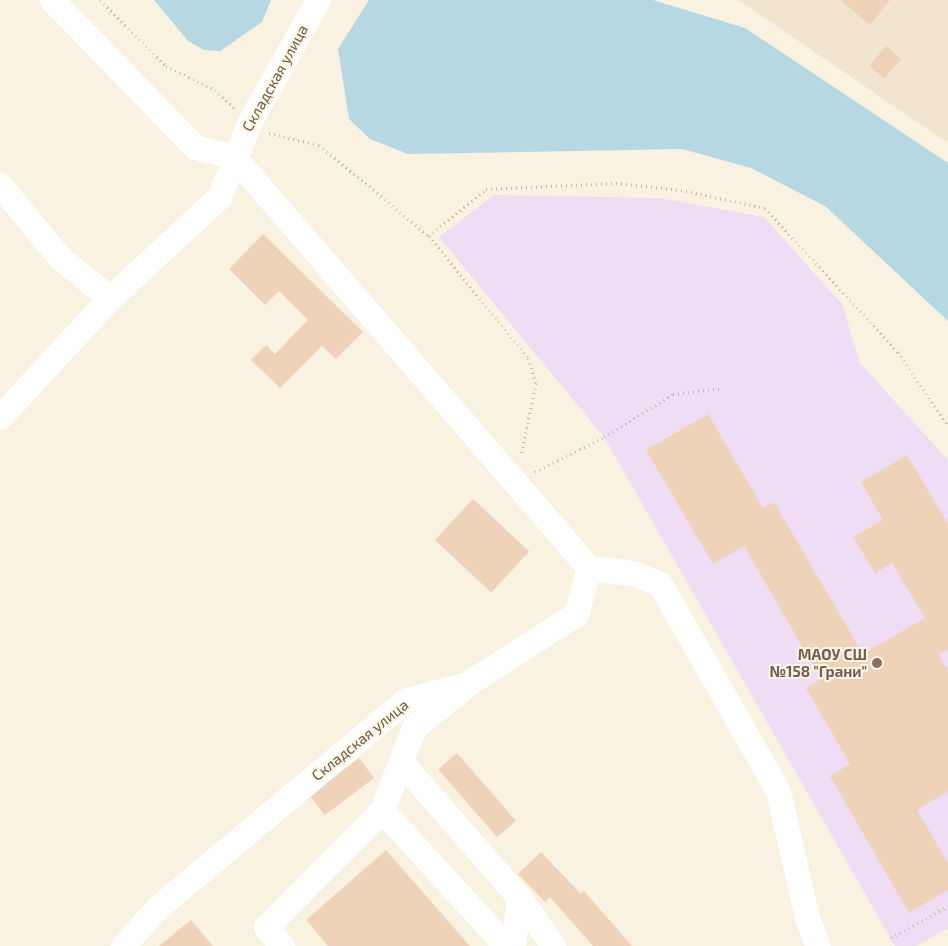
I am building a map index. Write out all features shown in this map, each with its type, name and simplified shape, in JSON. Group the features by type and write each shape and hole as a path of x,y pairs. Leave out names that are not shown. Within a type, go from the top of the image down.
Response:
{"lane":[{"path":"52,0 195,147 234,157 589,568 633,573 660,584 778,791 807,918 818,946"},
{"name":"Складская улица","path":"0,417 110,298 218,197 250,121 318,0"},
{"path":"0,185 60,258 110,298"},
{"name":"Складская улица","path":"123,946 157,908 406,700 467,684 576,614 589,568"},
{"path":"282,946 266,927 382,810 402,763 414,727 467,684"},
{"path":"402,763 519,897 553,946"},
{"path":"382,810 506,946"},
{"path":"513,946 519,897"}],"path":[{"path":"100,0 166,66 215,90 262,131 319,145 429,236 528,358 536,383 520,459"},
{"path":"429,236 486,189 616,183 681,190 765,208 898,352 948,426"},
{"path":"530,475 604,437 673,394 723,388"},
{"path":"891,938 948,906"}],"shaded area":[{"path":"738,0 948,0 948,143"},
{"path":"494,195 660,198 764,217 842,304 860,363 948,460 948,928 916,946 895,946 604,437 439,237"}],"water":[{"path":"154,0 271,0 262,22 220,51 204,50 188,41"},
{"path":"369,0 653,0 745,28 948,163 948,321 825,206 751,168 682,149 408,154 370,139 349,119 338,49"}],"building":[{"path":"840,0 890,0 870,25"},
{"path":"886,46 901,59 884,79 869,66"},
{"path":"263,234 363,332 336,359 322,346 280,388 251,360 266,345 275,354 308,320 279,291 265,305 229,269"},
{"name":"МАОУ СШ №158 \"Грани\"","path":"708,414 763,508 774,502 863,654 925,618 892,563 875,573 853,537 883,520 861,482 907,455 948,524 948,649 939,655 948,671 948,791 917,810 948,863 948,890 909,913 830,776 850,764 806,688 821,679 744,546 713,564 646,450"},
{"path":"473,499 529,552 491,592 435,540"},
{"path":"457,753 516,821 497,837 438,769"},
{"path":"359,758 374,778 325,815 309,795"},
{"path":"386,850 470,946 328,946 306,920"},
{"path":"541,852 581,894 584,891 632,946 593,946 550,897 545,902 518,874"},
{"path":"191,920 213,946 159,946"}],"place":[{"name":"МАОУ СШ №158 \"Грани\"","path":"877,663"}]}
